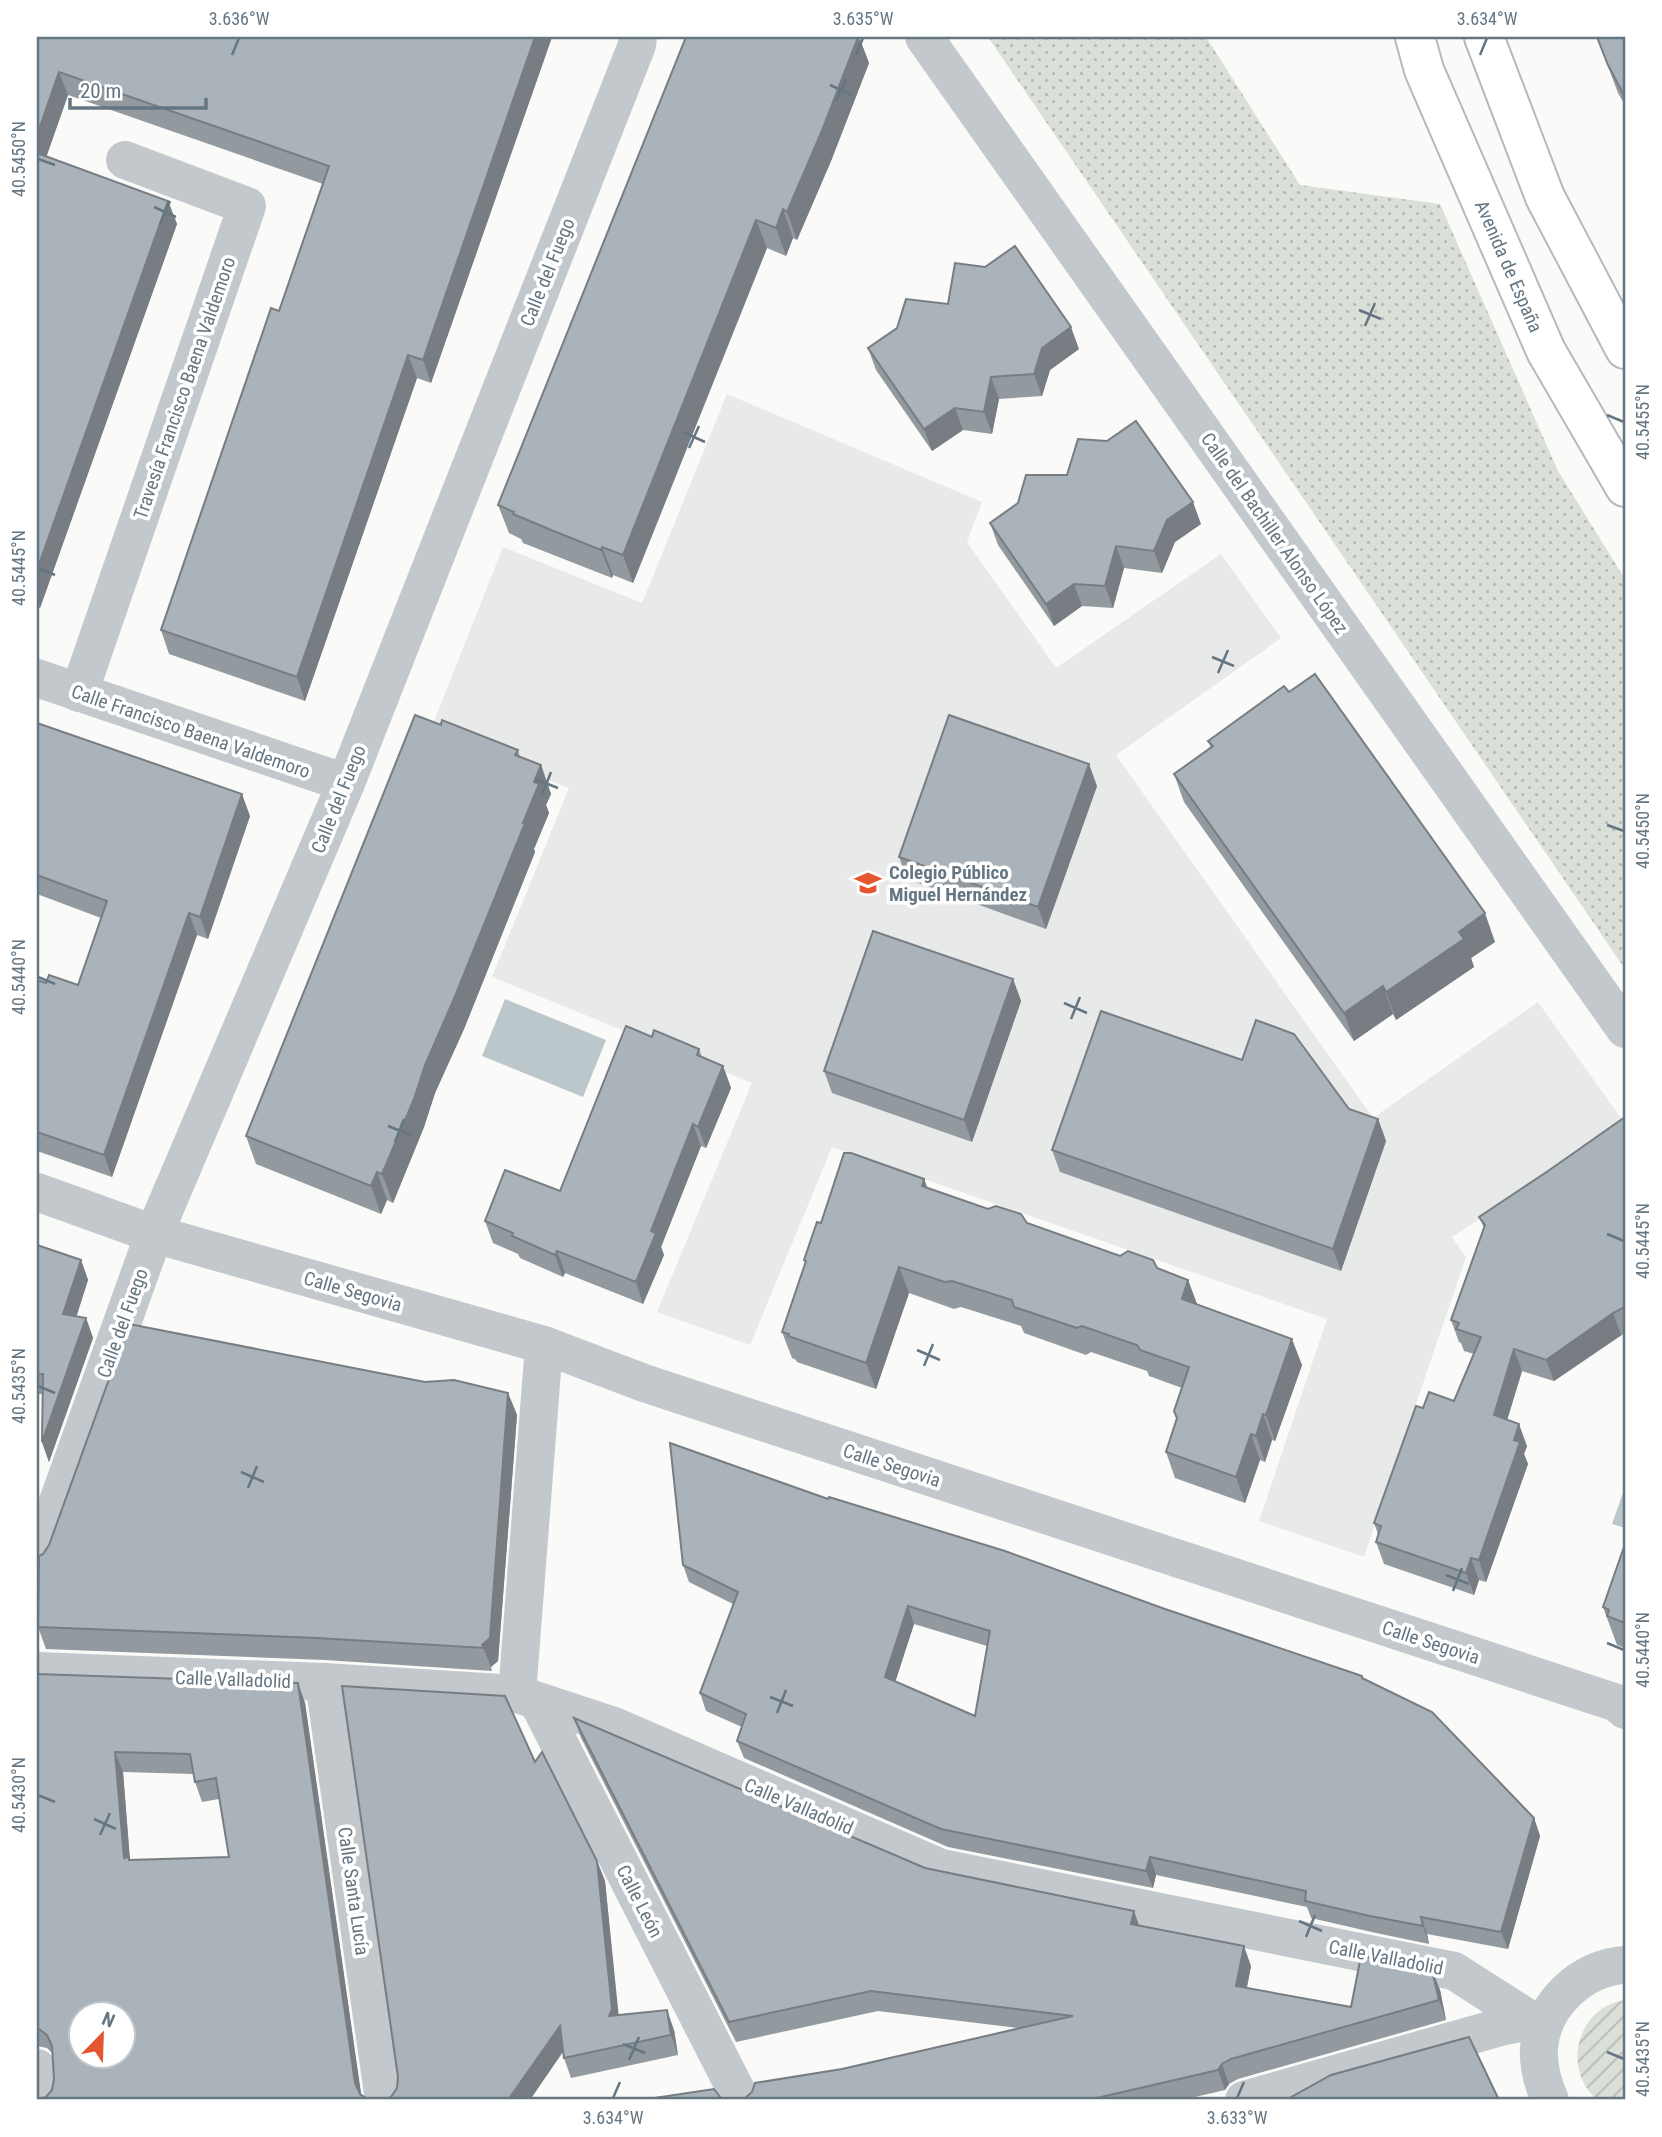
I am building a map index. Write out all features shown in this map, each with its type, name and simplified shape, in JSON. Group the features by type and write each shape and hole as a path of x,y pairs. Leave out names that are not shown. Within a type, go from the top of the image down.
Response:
{"main road":[{"name":"Avenida de España","path":"1415,37 1424,70 1546,351 1625,487"},
{"path":"1484,37 1545,197 1625,349"}],"street":[{"name":"Calle del Fuego","path":"37,1560 154,1234 346,783 638,37"},
{"name":"Calle del Bachiller Alonso López","path":"924,37 1625,1028"},
{"name":"Travesía Francisco Baena Valdemoro","path":"79,693 247,206 125,160"},
{"name":"Calle Francisco Baena Valdemoro","path":"37,678 346,783"},
{"name":"Calle Segovia","path":"37,1192 154,1234 544,1345 644,1383 1617,1703 1625,1710"},
{"path":"528,1698 544,1345"},
{"name":"Calle Valladolid","path":"37,1671 324,1682 528,1698 614,1726 941,1868 1454,1971 1541,2022"},
{"name":"Calle Santa Lucía","path":"324,1682 384,2100"},
{"name":"Calle León","path":"528,1698 741,2100"},
{"path":"1550,2100 1541,2074 1541,2022 1561,1996 1584,1977 1612,1966 1625,1965"},
{"path":"1244,2100 1504,2026 1541,2022"},
{"path":"37,2068 40,2100"}],"shaded area":[{"path":"988,37 1206,37 1300,185 1440,204 1558,471 1625,579 1625,969"},
{"name":"Colegio Público Miguel Hernández","path":"727,394 982,502 967,542 1056,668 1221,554 1281,638 1116,755 1373,1118 1538,1002 1621,1118 1556,1164 1558,1169 1452,1237 1466,1257 1364,1557 1259,1521 1327,1319 832,1147 750,1345 657,1312 752,1083 492,977 569,788 429,734 503,547 642,603"},
{"path":"505,999 606,1040 583,1097 482,1056"},
{"path":"1625,1487 1625,1528 1612,1524"},
{"path":"1625,2000 1625,2100 1597,2100 1586,2087 1579,2072 1577,2057 1580,2041 1595,2014 1609,2005"}],"building":[{"path":"37,37 535,37 423,360 408,355 297,677 161,630 271,308 279,311 329,166 59,72 37,135"},
{"path":"686,37 858,37 787,212 783,209 776,228 756,220 623,555 602,547 601,550 551,530 498,505"},
{"path":"1597,37 1625,37 1625,97 1608,65"},
{"path":"37,153 168,201 37,570"},
{"path":"1015,246 1071,327 1042,348 1034,374 991,377 984,412 955,408 924,429 868,348 897,328 906,299 948,304 955,263 985,267"},
{"path":"1136,421 1193,502 1167,520 1154,551 1116,546 1105,586 1074,584 1046,604 990,523 1018,503 1026,475 1067,475 1078,439 1107,441"},
{"path":"1315,674 1485,913 1459,932 1464,939 1386,992 1383,986 1344,1013 1174,774 1213,746 1208,741 1284,686 1289,692"},
{"path":"415,715 441,725 442,720 518,750 515,755 541,765 534,782 539,784 525,823 425,1065 414,1099 382,1174 377,1172 371,1186 246,1136"},
{"path":"949,715 1089,764 1038,907 899,857"},
{"path":"37,723 242,794 200,917 189,913 104,1155 37,1132 37,980 46,983 49,975 78,985 107,901 37,875"},
{"path":"873,931 1013,979 964,1120 824,1071"},
{"path":"1101,1011 1242,1060 1256,1020 1294,1034 1349,1109 1378,1119 1333,1249 1052,1150"},
{"path":"626,1026 652,1037 654,1030 699,1049 697,1055 723,1066 698,1127 693,1124 651,1231 656,1233 636,1282 557,1251 555,1255 485,1221 505,1170 560,1191"},
{"path":"1625,1117 1625,1307 1546,1360 1514,1349 1494,1415 1519,1424 1514,1440 1520,1442 1479,1560 1471,1558 1466,1573 1376,1542 1381,1526 1374,1523 1416,1406 1423,1408 1429,1392 1454,1401 1481,1337 1456,1329 1459,1323 1451,1320 1485,1225 1479,1217"},
{"path":"844,1153 851,1153 924,1179 922,1186 988,1209 996,1206 1021,1214 1027,1223 1120,1256 1128,1251 1153,1260 1157,1268 1188,1280 1182,1299 1292,1339 1266,1415 1263,1414 1256,1436 1251,1434 1236,1477 1166,1452 1177,1418 1174,1411 1189,1367 1082,1326 1077,1328 1014,1307 1012,1300 899,1267 866,1363 782,1332 817,1222 821,1223"},
{"path":"37,1245 81,1260 63,1314 86,1318 42,1442 43,1374 37,1374"},
{"path":"129,1324 425,1382 454,1380 508,1393 490,1638 482,1645 484,1648 317,1638 38,1627 39,1556 49,1545"},
{"path":"670,1443 828,1499 829,1497 1005,1551 1362,1676 1432,1712 1534,1818 1501,1932 1421,1917 1423,1926 1370,1916 1305,1901 1306,1891 1150,1857 1146,1871 941,1829 737,1741 746,1714 700,1693 738,1592 683,1565","holes":["908,1606 990,1631 975,1716 885,1677"]},
{"path":"1625,1544 1625,1623 1607,1616 1609,1610 1603,1607"},
{"path":"37,1674 298,1683 355,2083 360,2094 369,2100 39,2100 52,2090 54,2079 52,2046 47,2035 37,2028","holes":["115,1752 190,1754 195,1782 216,1778 229,1857 124,1858"]},
{"path":"342,1686 505,1696 535,1762 542,1752 597,1861 612,2009 609,2016 667,2010 671,2035 564,2058 560,2026 508,2100 383,2100 391,2097 397,2088 398,2077"},
{"path":"574,1718 925,1868 1134,1911 1131,1924 1244,1946 1236,1986 1351,2007 1361,1956 1432,1970 1439,2000 1231,2059 1218,2070 1088,2100 740,2100 752,2092 755,2083 842,2069 1073,2016 871,1991 729,2022"},
{"path":"1469,2037 1499,2100 1286,2100 1331,2075"},
{"path":"714,2089 721,2098 728,2100 641,2100"}],"place":[{"name":"Colegio Público Miguel Hernández","path":"868,883"}]}
